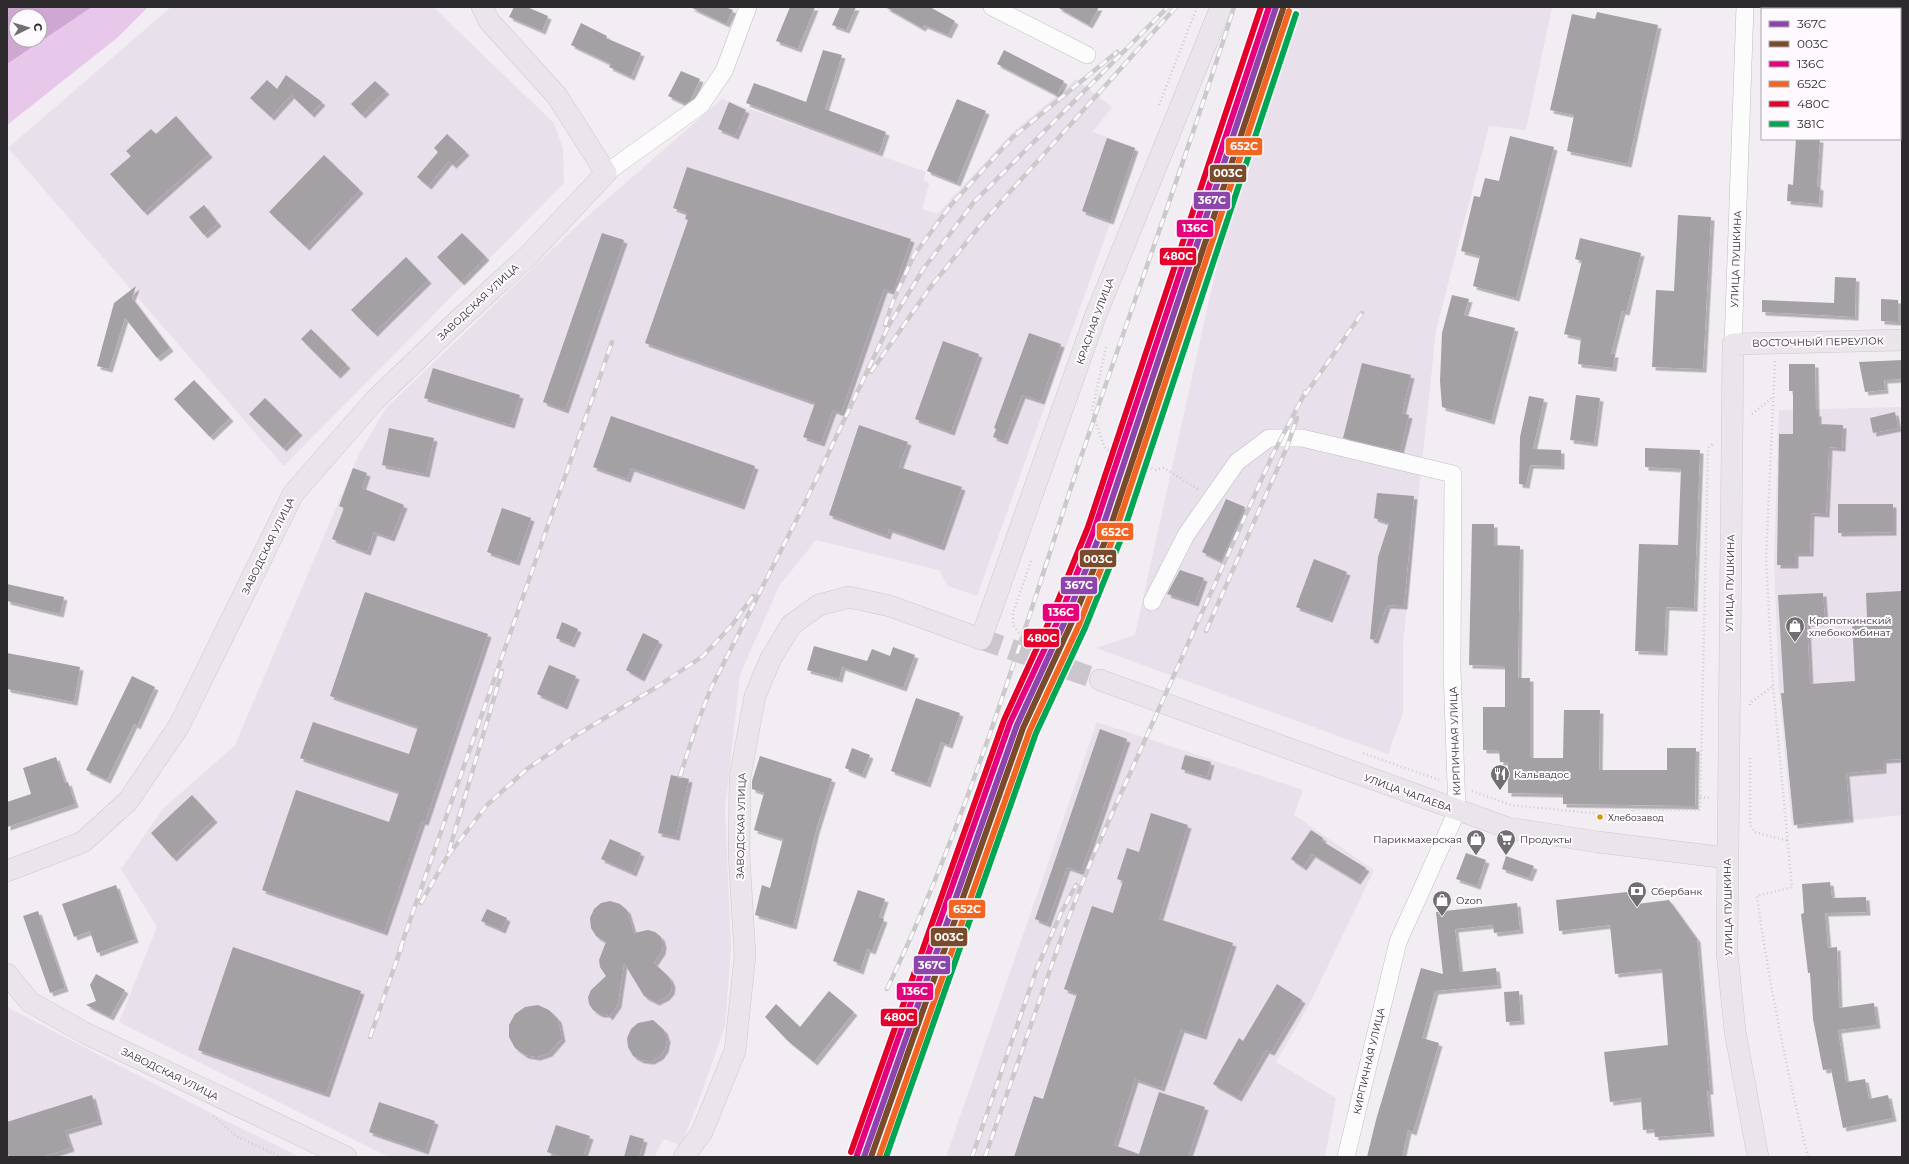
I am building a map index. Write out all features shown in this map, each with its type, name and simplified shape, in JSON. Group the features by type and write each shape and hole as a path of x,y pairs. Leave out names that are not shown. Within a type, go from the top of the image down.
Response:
{"main road":[{"path":"482,7 489,21 557,96 606,173"},
{"name":"КРАСНАЯ УЛИЦА","path":"981,638 1095,317 1220,7"},
{"name":"ЗАВОДСКАЯ УЛИЦА","path":"7,871 83,842 128,801 179,726 293,494 375,400 528,256 606,173"},
{"name":"ВОСТОЧНЫЙ ПЕРЕУЛОК","path":"1733,344 1902,340"},
{"name":"УЛИЦА ПУШКИНА","path":"1733,344 1727,952 1735,1031 1758,1157"},
{"name":"ЗАВОДСКАЯ УЛИЦА","path":"684,1157 702,1132 735,1051 744,956 739,854 740,777 755,696 771,658 791,625 819,605 849,597 890,606 981,638"},
{"name":"УЛИЦА ЧАПАЕВА","path":"1100,680 1457,811 1508,828 1598,842 1727,858"},
{"name":"ЗАВОДСКАЯ УЛИЦА","path":"7,974 30,1002 83,1032 346,1157"}],"street":[{"path":"606,173 701,105 724,71 748,7"},
{"path":"992,7 1087,55"},
{"name":"УЛИЦА ПУШКИНА","path":"1733,344 1745,7"},
{"name":"КИРПИЧНАЯ УЛИЦА","path":"1212,498 1237,462 1269,438 1302,438 1453,474 1452,669 1457,811 1398,942 1346,1157"},
{"path":"1152,602 1186,535 1212,498"}],"path":[{"path":"1158,107 1198,7"},
{"path":"1107,341 1092,411 1105,449 1155,470 1164,468 1212,498"},
{"path":"1775,357 1766,559 1773,685 1789,841 1792,887 1757,896 1786,1066 1808,1157"},
{"path":"1362,753 1511,805 1631,818 1633,809 1700,810 1708,448 1773,397"},
{"path":"1750,710 1750,703 1773,685"},
{"path":"1750,755 1750,825 1754,832 1789,841"}],"shaded area":[{"path":"7,7 92,7 48,37 48,8 8,8 8,48 31,48 7,64"},
{"path":"92,7 148,7 117,38 7,125 7,64 31,48 48,48 48,37"},
{"path":"171,7 433,7 554,123 563,149 564,183 284,466 8,148"},
{"path":"1274,7 1552,7 1526,130 1489,126 1436,330 1403,643 1403,713 1388,754 1096,648 1135,635"},
{"path":"1076,79 1112,107 1093,132 1137,148 977,596 948,586 939,570 816,540 779,586 740,675 725,809 731,948 725,1026 681,1146 664,1139 654,1157 389,1157 119,1022 157,927 121,869 163,809 235,745 359,454 386,408 582,221 722,99 926,172 923,180 929,184 922,209 937,214 1011,134"},
{"path":"1902,407 1902,815 1792,827 1779,689 1774,560 1779,410"},
{"path":"1097,722 1303,790 1294,815 1374,870 1308,1007 1276,1062 1336,1098 1325,1157 946,1157"},
{"path":"7,1007 224,1120 300,1157 7,1157"}],"building":[{"path":"514,7 527,7 548,16 542,31 509,17"},
{"path":"690,7 725,7 733,10 726,24"},
{"path":"790,7 815,7 798,49 776,41"},
{"path":"840,7 856,7 846,30 832,25"},
{"path":"885,7 930,7 955,21 948,35 924,25 922,28"},
{"path":"1057,7 1099,7 1089,25"},
{"path":"1597,12 1658,25 1628,164 1567,151 1574,115 1550,110 1572,14 1595,19"},
{"path":"581,23 607,36 606,38 641,53 631,77 609,67 611,64 571,45"},
{"path":"823,50 842,55 825,109 886,132 879,153 746,103 754,83 806,102"},
{"path":"1004,50 1064,81 1057,95 997,64"},
{"path":"681,71 700,79 690,101 685,104 668,96"},
{"path":"286,75 322,102 311,114 291,95 271,117 250,98 267,80 277,89"},
{"path":"375,81 386,91 362,115 351,104"},
{"path":"957,99 986,111 957,183 927,171"},
{"path":"729,102 746,110 735,136 718,129"},
{"path":"176,116 209,154 144,212 110,174 131,156 126,151 151,129 156,134"},
{"path":"447,134 466,152 453,165 449,161 428,186 417,177 438,152 434,148"},
{"path":"1510,136 1554,147 1516,298 1473,286 1480,256 1461,251 1474,196 1480,197 1485,178 1499,181"},
{"path":"1107,138 1135,148 1110,221 1082,211"},
{"path":"1796,140 1820,140 1817,186 1820,187 1819,204 1787,201 1788,184 1793,185"},
{"path":"324,155 360,190 306,247 269,212"},
{"path":"687,167 911,239 893,292 884,289 841,413 833,410 821,443 803,437 815,403 645,343 688,220 685,219 687,213 673,208"},
{"path":"204,205 218,223 204,235 189,217"},
{"path":"1678,215 1711,217 1703,369 1652,367 1656,290 1674,291"},
{"path":"462,233 486,257 461,282 437,257"},
{"path":"602,233 624,240 565,410 543,402"},
{"path":"1580,238 1641,253 1626,312 1622,311 1611,354 1615,354 1613,368 1578,364 1581,338 1564,334 1582,261 1575,259"},
{"path":"406,257 428,280 374,333 351,310"},
{"path":"1835,277 1856,278 1855,317 1762,312 1762,300 1834,303"},
{"path":"136,286 132,298 170,348 157,358 125,318 109,369 97,366 114,303"},
{"path":"1452,295 1469,299 1464,315 1515,328 1491,421 1442,407 1440,381 1442,333"},
{"path":"1881,299 1898,300 1898,322 1881,321"},
{"path":"311,329 347,365 337,375 301,339"},
{"path":"1029,333 1061,344 1041,401 1022,395 1004,441 993,437 996,429 994,428"},
{"path":"943,341 979,354 951,432 915,419"},
{"path":"1902,360 1902,379 1884,380 1885,390 1865,392 1859,362"},
{"path":"1362,363 1411,375 1402,413 1409,415 1400,451 1343,438"},
{"path":"1789,364 1815,364 1816,413 1818,413 1818,424 1843,425 1842,448 1829,447 1826,514 1811,513 1810,553 1795,553 1795,565 1777,565 1779,434 1793,434 1793,391 1789,391"},
{"path":"433,368 520,395 511,425 424,398"},
{"path":"194,380 230,418 210,437 174,399"},
{"path":"1576,395 1600,398 1594,443 1570,440"},
{"path":"1529,396 1544,399 1533,449 1561,450 1561,466 1530,465 1526,485 1519,484 1520,437"},
{"path":"265,398 299,432 283,448 249,414"},
{"path":"1895,412 1898,428 1873,433 1870,418"},
{"path":"611,416 755,466 741,506 631,468 627,479 593,467"},
{"path":"859,425 908,442 899,467 962,487 941,547 889,529 887,536 829,515"},
{"path":"389,428 434,438 426,474 382,465"},
{"path":"1645,448 1700,450 1694,608 1666,607 1664,652 1635,651 1639,544 1678,545 1681,469 1645,467"},
{"path":"353,468 367,473 362,488 404,505 391,538 374,532 367,552 332,539 344,508 339,506"},
{"path":"1377,493 1414,496 1404,606 1387,605 1375,640 1370,639 1378,557 1389,523 1374,518"},
{"path":"1226,499 1245,507 1221,561 1202,552"},
{"path":"1838,504 1893,504 1893,532 1838,533"},
{"path":"502,508 531,518 516,562 487,552"},
{"path":"1472,524 1494,524 1494,545 1520,546 1518,678 1530,678 1530,758 1563,758 1564,710 1600,710 1599,770 1667,770 1667,748 1696,748 1695,806 1563,804 1563,794 1508,793 1508,762 1500,762 1499,750 1483,750 1483,707 1505,707 1505,666 1469,665"},
{"path":"1314,559 1347,572 1329,619 1296,607"},
{"path":"1180,570 1204,578 1195,603 1167,594"},
{"path":"7,584 64,597 60,614 7,601"},
{"path":"1902,591 1902,759 1883,760 1883,770 1846,773 1850,819 1794,825 1781,693 1784,693 1778,595 1823,593 1825,622 1807,623 1810,684 1855,681 1852,619 1867,618 1866,593"},
{"path":"365,592 488,634 425,822 422,821 384,932 262,890 296,790 389,822 399,792 300,758 313,722 409,754 418,727 330,696"},
{"path":"562,622 578,629 571,644 556,638"},
{"path":"643,633 659,641 641,678 626,670"},
{"path":"814,646 867,661 872,649 890,656 893,647 915,655 903,688 842,667 839,679 807,670"},
{"path":"7,653 80,667 74,702 7,689"},
{"path":"549,665 576,676 564,706 537,694"},
{"path":"132,676 155,687 137,726 134,724 107,780 86,770"},
{"path":"916,698 960,713 949,745 941,742 927,784 891,771"},
{"path":"1100,729 1127,739 1081,872 1067,867 1047,924 1035,919"},
{"path":"852,748 870,755 862,775 845,768"},
{"path":"1185,755 1211,762 1207,777 1181,769"},
{"path":"760,756 832,779 816,830 793,926 755,915 762,885 770,888 783,839 754,830 764,793 752,789 752,781"},
{"path":"56,757 65,783 68,782 75,804 7,827 7,802 31,794 23,768"},
{"path":"671,775 689,779 676,837 658,833"},
{"path":"192,795 214,819 173,858 151,833"},
{"path":"1151,813 1188,825 1159,919 1233,943 1203,1036 1181,1029 1161,1088 1135,1079 1114,1145 1139,1154 1159,1092 1205,1107 1188,1157 1014,1157 1034,1096 1043,1099 1077,994 1064,989 1092,906 1113,913 1123,881 1117,879 1127,848 1139,852"},
{"path":"1311,830 1323,838 1322,841 1366,868 1357,881 1312,854 1303,867 1291,859"},
{"path":"610,839 641,853 633,873 601,859"},
{"path":"1466,853 1486,860 1477,886 1456,879"},
{"path":"1506,856 1534,866 1529,878 1502,869"},
{"path":"1830,882 1832,898 1866,897 1867,912 1825,913 1828,948 1837,947 1839,1008 1874,1003 1877,1025 1838,1030 1846,1082 1865,1079 1869,1099 1888,1095 1893,1118 1843,1128 1831,1069 1823,1070 1813,1019 1810,973 1808,973 1801,914 1804,913 1802,884"},
{"path":"116,885 135,939 97,953 90,931 74,937 62,904"},
{"path":"858,890 885,899 879,917 884,919 872,951 867,949 860,971 833,961"},
{"path":"1636,891 1637,904 1669,900 1697,939 1710,1091 1707,1091 1711,1133 1655,1137 1654,1129 1643,1130 1641,1098 1610,1102 1604,1052 1668,1045 1662,969 1615,974 1610,925 1559,931 1556,900"},
{"path":"610,901 620,904 627,910 634,933 648,930 655,932 661,937 663,944 662,951 654,963 669,977 672,984 671,991 666,997 656,1002 644,996 624,963 618,1004 609,1017 607,1014 600,1014 593,1010 589,1004 588,997 591,990 606,976 600,967 599,960 606,942 596,936 591,928 590,918 594,909 601,903"},
{"path":"1517,903 1520,930 1494,933 1493,925 1455,929 1460,972 1496,968 1498,985 1435,991 1422,1038 1439,1043 1413,1132 1408,1130 1402,1157 1367,1157 1376,1120 1421,968 1443,974 1436,912"},
{"path":"487,909 507,918 502,930 481,921"},
{"path":"38,911 65,988 50,993 23,916"},
{"path":"233,947 361,991 326,1094 198,1050"},
{"path":"96,974 125,990 110,1017 86,1005 96,1001 90,985"},
{"path":"1277,984 1302,1000 1271,1052 1266,1050 1238,1098 1213,1084 1239,1038 1243,1041"},
{"path":"829,991 854,1012 814,1062 788,1041 765,1017 776,1004 800,1027"},
{"path":"1519,991 1521,1021 1506,1022 1504,992"},
{"path":"538,1005 549,1010 558,1019 562,1038 549,1053 537,1057 525,1055 515,1048 509,1037 509,1025 515,1014 525,1007"},
{"path":"653,1020 664,1030 667,1039 665,1049 660,1056 651,1061 641,1060 633,1056 628,1047 627,1038 631,1029 638,1023"},
{"path":"92,1095 99,1121 65,1131 71,1148 42,1157 9,1157 7,1151 7,1122"},
{"path":"379,1102 435,1121 425,1151 369,1132"},
{"path":"556,1125 590,1136 583,1157 563,1157 547,1152"},
{"path":"630,1135 644,1139 639,1157 624,1157"}],"tunnel":[{"path":"981,639 1100,680"}],"railway":[{"path":"680,776 711,688 803,507 889,325 924,268 974,202 1168,7"},
{"path":"871,372 929,289 982,223 1176,7"},
{"path":"887,989 916,926 968,796 1014,663 1079,463 1197,121 1234,7"},
{"path":"885,325 893,301 914,255 951,205 1013,137 1117,52"},
{"path":"1305,395 1362,313"},
{"path":"400,949 612,342"},
{"path":"985,1157 1065,927 1093,856 1273,454 1306,391"},
{"path":"1206,631 1287,447 1297,418"},
{"path":"421,903 447,857 487,805 527,769 578,734 660,685 703,656 732,625 753,596"},
{"path":"449,851 502,671"},
{"path":"972,1157 1037,968 1061,913 1076,885"},
{"path":"370,1037 402,945"}],"transit line":[{"name":"480С","path":"851,1152 1004,720 1053,613 1088,527 1261,7"},
{"name":"136С","path":"857,1155 1010,723 1060,616 1094,530 1269,7"},
{"name":"367С","path":"864,1157 1017,725 1066,619 1101,532 1276,7"},
{"name":"003С","path":"871,1157 1023,728 1072,622 1108,534 1283,9"},
{"name":"652С","path":"879,1157 1030,730 1079,625 1114,536 1289,11"},
{"name":"381С","path":"886,1157 1036,733 1085,628 1121,539 1296,14"}],"place":[{"name":"Кропоткинский хлебокомбинат","path":"1795,643"},
{"name":"Кальвадос","path":"1500,791"},
{"name":"Хлебозавод","path":"1600,817"},
{"name":"Парикмахерская","path":"1476,856"},
{"name":"Продукты","path":"1506,856"},
{"name":"Сбербанк","path":"1637,908"},
{"name":"Ozon","path":"1442,917"}]}
